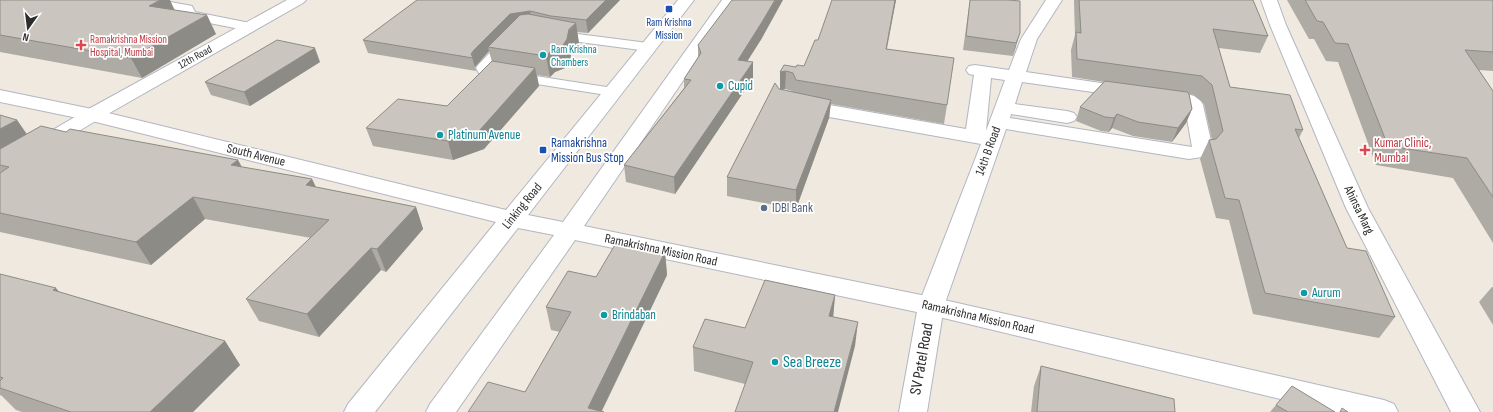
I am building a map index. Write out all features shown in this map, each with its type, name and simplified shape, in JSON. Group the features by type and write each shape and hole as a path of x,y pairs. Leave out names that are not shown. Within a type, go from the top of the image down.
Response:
{"street":[{"name":"12th Road","path":"0,170 92,115 298,0"},
{"name":"Linking Road","path":"358,412 686,0"},
{"path":"440,412 569,231 730,0"},
{"name":"14th B Road","path":"931,306 992,126 1016,76 1030,40 1054,0"},
{"name":"Ahinsa Marg","path":"1269,0 1278,25 1356,208 1466,412"},
{"path":"784,99 786,102 793,104 992,126 1067,125 1189,153 1196,154 1203,150 1195,108 1191,102 1187,100 979,71 992,126"},
{"path":"1066,83 1067,125"},
{"name":"South Avenue","path":"0,96 92,115 512,219 569,231"},
{"name":"Ramakrishna Mission Road","path":"569,231 931,306 1384,412"},
{"name":"SV Patel Road","path":"913,412 931,306"}],"lane":[{"path":"138,0 187,9 189,15 250,27"},
{"path":"519,31 483,68 485,72 613,92"},
{"path":"539,31 648,47"}],"building":[{"path":"0,0 160,0 149,6 207,15 131,58 0,35"},
{"path":"417,0 606,0 586,20 551,16 530,11 510,14 474,50 471,54 473,58 363,40"},
{"path":"732,0 775,0 738,60 753,62 674,177 624,165 691,80 684,79 701,53 698,45"},
{"path":"832,0 895,0 886,49 954,58 947,105 796,80 793,73 786,71 780,72 784,65 796,67 797,65 804,66 815,40 818,40"},
{"path":"970,0 1020,1 1020,33 1016,43 966,36"},
{"path":"1079,0 1253,0 1268,36 1213,29 1230,87 1290,95 1303,130 1295,129 1347,248 1366,251 1395,317 1265,293 1239,200 1225,198 1209,140 1216,139 1223,131 1212,85 1202,76 1077,59 1076,32 1081,33"},
{"path":"1305,0 1493,0 1493,52 1465,50 1493,91 1493,197 1467,158 1388,146 1348,44 1335,43 1323,22 1317,21"},
{"path":"528,14 576,23 569,29 567,39 562,47 551,51 546,56 488,47 520,15"},
{"path":"277,40 315,48 244,92 205,82"},
{"path":"492,61 535,68 479,131 448,141 366,128 398,99 447,106"},
{"path":"1105,81 1187,92 1189,94 1192,109 1178,128 1138,122 1117,114 1114,118 1105,117 1080,107"},
{"path":"775,83 779,89 831,100 796,190 727,177"},
{"path":"0,115 17,120 0,129"},
{"path":"41,126 66,132 70,129 238,160 231,165 312,179 306,185 416,207 377,249 371,248 307,314 246,299 329,220 193,197 136,242 0,213 0,173 9,167 0,165 0,149"},
{"path":"616,243 665,252 588,408 604,412 468,412 488,382 525,392 571,312 546,307 568,271 596,277"},
{"path":"0,274 56,288 53,290 225,341 150,412 71,412 0,388 0,381 3,378 0,377"},
{"name":"Sea Breeze","path":"765,280 835,295 829,316 858,322 834,412 735,412 753,362 693,347 705,319 745,328"},
{"path":"1041,366 1174,399 1175,412 1037,412"},
{"path":"1292,386 1335,412 1288,412 1276,405"},
{"path":"1342,408 1348,412 1340,412"}],"place":[{"name":"Ram Krishna Mission","path":"669,9"},
{"name":"Ramakrishna Mission Hospital, Mumbai","path":"81,45"},
{"name":"Ram Krishna Chambers","path":"543,55"},
{"name":"Cupid","path":"720,86"},
{"name":"Platinum Avenue","path":"440,135"},
{"name":"Ramakrishna Mission Bus Stop","path":"543,150"},
{"name":"Kumar Clinic, Mumbai","path":"1365,150"},
{"name":"IDBI Bank","path":"764,208"},
{"name":"Aurum","path":"1304,293"},
{"name":"Brindaban","path":"604,315"},
{"name":"Sea Breeze","path":"775,362"}]}
